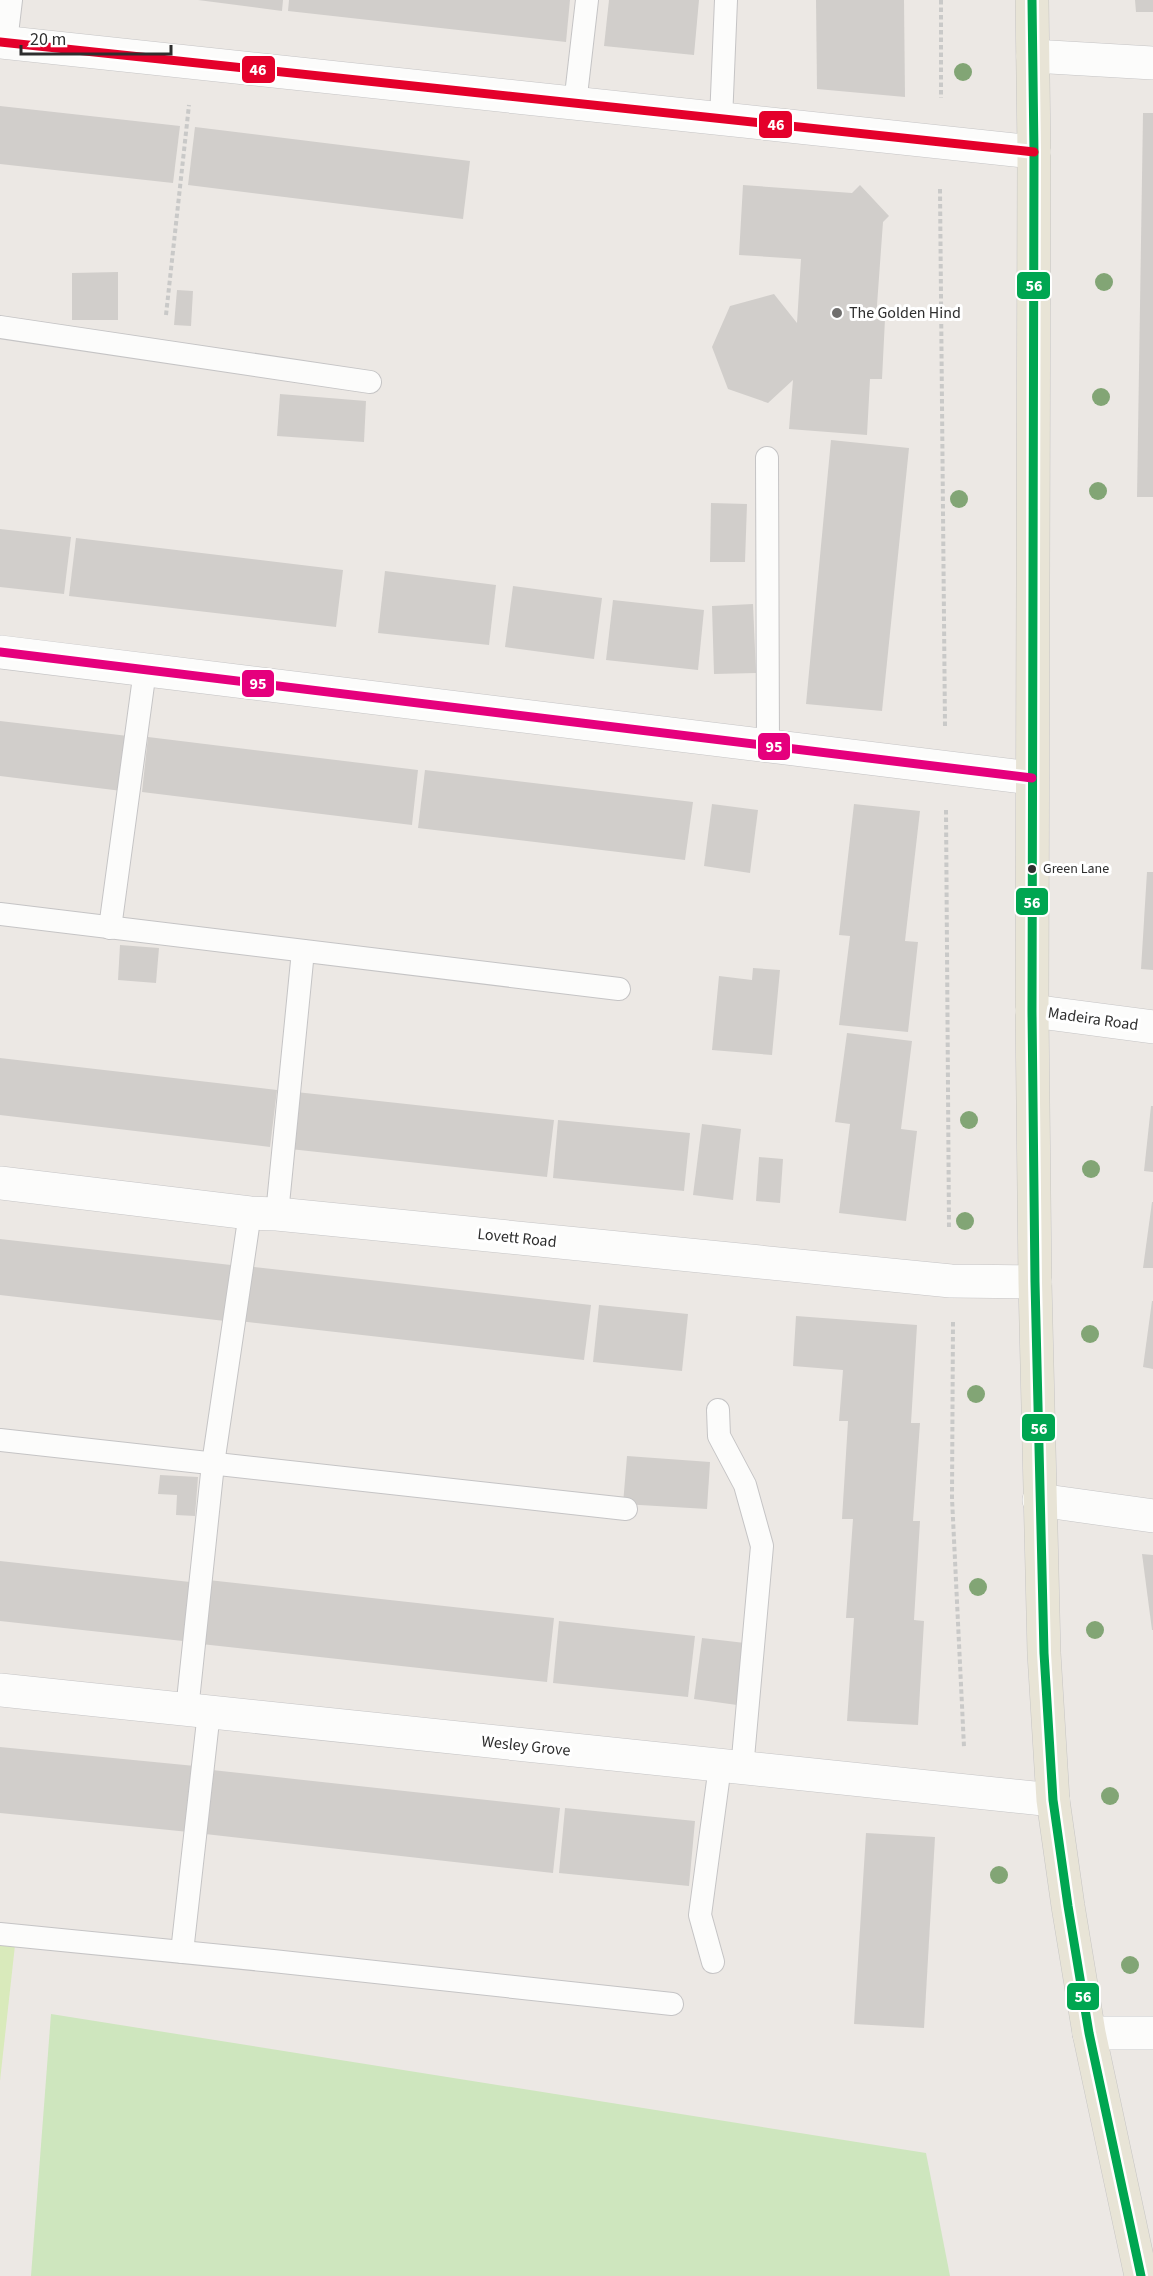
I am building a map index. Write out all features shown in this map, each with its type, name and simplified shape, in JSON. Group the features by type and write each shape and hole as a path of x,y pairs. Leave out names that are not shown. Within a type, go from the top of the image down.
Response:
{"main road":[{"path":"1032,0 1034,152 1032,1011 1039,1500 1044,1653 1053,1800 1089,2033 1141,2276"}],"street":[{"path":"3,42 1034,152"},
{"path":"1033,56 1153,63"},
{"path":"0,652 1032,778"},
{"name":"Madeira Road","path":"1032,1011 1153,1027"},
{"name":"Lovett Road","path":"0,1183 263,1213 951,1281 1035,1282"},
{"path":"1039,1500 1153,1516"},
{"name":"Wesley Grove","path":"0,1690 1053,1800"},
{"path":"1089,2033 1153,2033"}],"lane":[{"path":"3,42 10,0"},
{"path":"575,104 587,0"},
{"path":"721,120 726,0"},
{"path":"0,327 370,382"},
{"path":"767,458 768,747"},
{"path":"110,928 145,670"},
{"path":"0,914 619,989"},
{"path":"182,1952 213,1464 263,1213 303,951"},
{"path":"712,1962 700,1915 731,1767 762,1546 745,1485 719,1436 718,1410"},
{"path":"0,1440 626,1509"},
{"path":"0,1934 672,2004"}],"path":[{"path":"940,0 941,104"},
{"path":"162,351 194,62"},
{"path":"940,189 945,734"},
{"path":"946,806 949,1228"},
{"path":"953,1313 952,1498 966,1791"}],"green space":[{"path":"0,1925 17,1927 0,2081"},
{"path":"51,2014 926,2153 950,2276 31,2276"}],"building":[{"path":"198,0 283,0 282,11"},
{"path":"289,0 570,0 566,42 288,11"},
{"path":"609,0 699,0 694,55 604,46"},
{"path":"816,0 904,0 905,97 817,89"},
{"path":"1135,0 1153,0 1153,12 1136,12"},
{"path":"0,106 180,126 173,183 0,164"},
{"path":"1143,113 1153,113 1153,497 1137,497"},
{"path":"195,127 470,161 463,219 188,185"},
{"name":"The Golden Hind","path":"743,185 852,193 860,185 889,216 883,222 876,319 885,319 882,379 870,379 867,435 789,429 793,380 768,403 728,389 712,347 730,306 774,294 797,323 801,259 739,255"},
{"path":"118,272 118,320 72,320 72,273"},
{"path":"177,290 193,291 191,326 174,325"},
{"path":"280,394 366,401 364,442 277,436"},
{"path":"831,440 909,448 882,711 806,704"},
{"path":"711,503 747,504 745,562 710,562"},
{"path":"0,529 71,537 64,594 0,587"},
{"path":"76,538 343,570 336,627 69,596"},
{"path":"385,571 496,585 489,645 378,633"},
{"path":"513,586 602,598 594,659 505,647"},
{"path":"613,600 704,610 698,670 606,660"},
{"path":"753,604 756,673 714,674 712,606"},
{"path":"0,721 128,736 122,791 0,776"},
{"path":"148,737 418,770 412,825 142,792"},
{"path":"425,770 693,802 685,860 418,828"},
{"path":"712,804 758,810 750,873 704,866"},
{"path":"854,804 920,811 905,941 918,942 908,1032 839,1025 850,936 839,935"},
{"path":"1147,872 1153,872 1153,970 1141,969"},
{"path":"120,945 159,948 156,983 118,980"},
{"path":"753,968 780,970 772,1055 712,1050 719,976 752,980"},
{"path":"847,1033 912,1041 901,1129 917,1131 906,1221 839,1213 850,1124 835,1122"},
{"path":"0,1058 277,1090 270,1147 0,1115"},
{"path":"296,1092 554,1120 547,1177 290,1149"},
{"path":"1151,1106 1153,1106 1153,1172 1144,1171"},
{"path":"558,1120 690,1133 684,1191 553,1178"},
{"path":"702,1124 741,1129 733,1200 693,1195"},
{"path":"759,1157 783,1159 780,1203 756,1201"},
{"path":"1152,1202 1153,1268 1143,1268"},
{"path":"0,1239 231,1265 225,1321 0,1295"},
{"path":"246,1266 591,1305 584,1360 239,1321"},
{"path":"1153,1301 1153,1369 1143,1367"},
{"path":"599,1305 688,1314 682,1371 593,1362"},
{"path":"796,1316 917,1325 911,1423 920,1423 913,1521 920,1521 914,1620 924,1621 918,1725 847,1721 854,1618 846,1618 853,1519 842,1519 848,1421 839,1421 843,1370 793,1366"},
{"path":"627,1456 710,1462 707,1509 623,1504"},
{"path":"160,1475 198,1477 195,1516 176,1515 177,1495 158,1494"},
{"path":"1142,1554 1153,1555 1153,1630 1152,1630"},
{"path":"0,1561 190,1582 183,1641 0,1621"},
{"path":"208,1580 554,1618 547,1682 201,1644"},
{"path":"559,1621 695,1636 688,1697 553,1683"},
{"path":"702,1638 745,1643 737,1705 694,1699"},
{"path":"0,1747 195,1766 189,1832 0,1813"},
{"path":"212,1770 560,1808 553,1873 205,1834"},
{"path":"565,1808 695,1821 689,1886 559,1873"},
{"path":"866,1833 935,1837 924,2028 854,2024"}],"transit line":[{"name":"56","path":"1032,0 1034,152 1032,1011 1035,1282 1044,1653 1053,1800 1068,1906 1089,2033 1141,2276"},
{"name":"46","path":"0,42 1034,152"},
{"name":"95","path":"0,652 1032,778"}],"place":[{"name":"The Golden Hind","path":"837,313"},
{"name":"Green Lane","path":"1032,869"}]}
